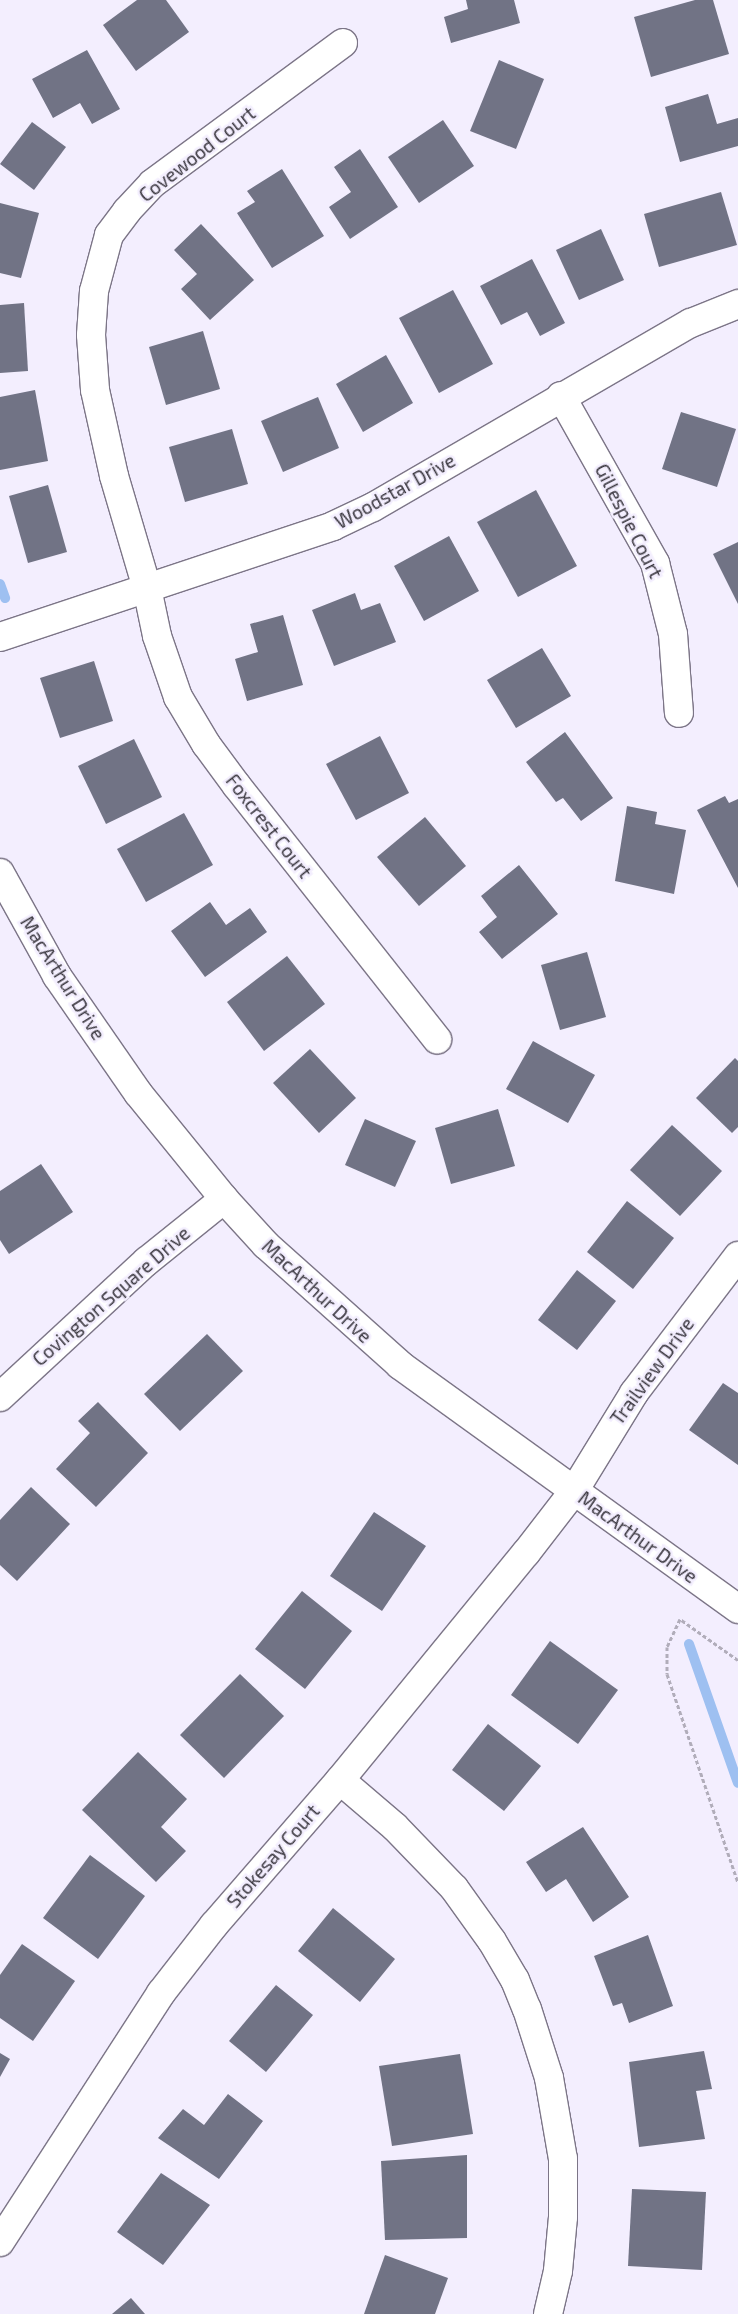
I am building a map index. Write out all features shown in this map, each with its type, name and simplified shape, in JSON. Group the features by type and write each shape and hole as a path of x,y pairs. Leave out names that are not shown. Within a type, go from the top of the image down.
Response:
{"street":[{"name":"Covewood Court","path":"147,588 114,476 95,390 91,335 94,291 109,236 152,184 343,44"},
{"name":"Woodstar Drive","path":"0,637 333,526 373,507 561,396 691,323 738,304"},
{"name":"Gillespie Court","path":"561,396 655,563 673,634 679,713"},
{"name":"Foxcrest Court","path":"147,588 157,636 178,697 206,744 437,1039"},
{"name":"MacArthur Drive","path":"0,873 57,976 132,1086 224,1199 266,1245 400,1366 738,1609"},
{"name":"Covington Square Drive","path":"0,1397 146,1261 224,1199"},
{"name":"Trailview Drive","path":"574,1491 634,1393 738,1256"},
{"name":"Stokesay Court","path":"0,2242 161,1993 239,1894 340,1780 574,1491"},
{"path":"340,1780 395,1827 454,1888 492,1941 515,1980 527,2009 549,2078 563,2159 563,2217 558,2270 548,2314"}],"path":[{"path":"738,1660 680,1619 667,1647 667,1674 738,1882"}],"building":[{"path":"137,0 166,0 189,32 136,71 103,25"},
{"path":"466,0 514,0 520,23 451,43 444,17 468,9"},
{"path":"695,0 713,0 729,54 651,77 634,17"},
{"path":"87,50 120,109 92,124 80,103 53,118 32,79"},
{"path":"499,60 544,79 516,149 470,131"},
{"path":"708,94 717,124 738,118 738,146 680,162 665,107"},
{"path":"443,120 474,166 419,203 388,157"},
{"path":"32,122 66,147 34,190 0,164"},
{"path":"360,149 398,207 350,239 329,207 351,192 334,167"},
{"path":"282,169 324,236 272,268 237,213 255,202 247,191"},
{"path":"721,192 737,245 659,267 644,214"},
{"path":"0,203 39,213 21,278 0,273"},
{"path":"201,224 254,280 210,320 181,289 197,274 174,250"},
{"path":"601,229 624,280 579,300 556,250"},
{"path":"532,259 565,323 540,336 527,312 501,325 480,286"},
{"path":"453,290 493,364 439,393 399,318"},
{"path":"24,303 28,371 0,373 0,305"},
{"path":"203,331 220,389 166,405 149,347"},
{"path":"386,355 413,403 363,432 336,384"},
{"path":"35,390 48,461 0,470 0,397"},
{"path":"318,397 339,448 283,472 261,421"},
{"path":"681,412 736,429 717,487 662,469"},
{"path":"232,429 248,484 185,502 169,447"},
{"path":"48,485 67,552 28,563 9,496"},
{"path":"536,490 577,566 518,597 477,522"},
{"path":"449,536 479,591 424,621 394,566"},
{"path":"738,542 738,604 713,554"},
{"path":"355,593 361,610 380,603 396,642 334,666 312,610"},
{"path":"283,615 303,685 247,701 235,659 258,652 250,624"},
{"path":"542,648 571,696 516,728 487,680"},
{"path":"94,661 113,721 60,738 40,678"},
{"path":"565,732 613,798 581,821 563,798 556,802 526,762"},
{"path":"380,736 409,793 356,820 326,764"},
{"path":"134,739 162,797 106,824 78,766"},
{"path":"725,796 729,803 738,799 738,888 697,810"},
{"path":"627,806 657,812 655,824 686,830 674,894 615,881"},
{"path":"184,813 213,865 146,902 117,849"},
{"path":"425,817 466,866 419,906 377,857"},
{"path":"519,865 558,914 502,959 479,932 497,917 481,896"},
{"path":"210,902 226,925 250,908 267,932 205,977 171,931"},
{"path":"587,952 606,1017 560,1030 541,965"},
{"path":"287,956 325,1004 264,1051 227,1002"},
{"path":"533,1041 595,1075 568,1123 506,1089"},
{"path":"310,1049 356,1098 319,1133 273,1083"},
{"path":"735,1058 738,1061 738,1127 732,1133 696,1098"},
{"path":"498,1109 515,1166 451,1184 435,1128"},
{"path":"365,1119 416,1141 395,1187 345,1165"},
{"path":"672,1125 722,1171 680,1216 630,1170"},
{"path":"41,1164 73,1212 9,1254 0,1240 0,1191"},
{"path":"627,1201 674,1238 633,1289 587,1252"},
{"path":"577,1270 616,1301 577,1350 538,1320"},
{"path":"207,1334 243,1371 180,1431 144,1394"},
{"path":"723,1383 738,1393 738,1465 689,1430"},
{"path":"98,1402 148,1453 96,1507 56,1469 90,1433 78,1421"},
{"path":"31,1487 70,1524 17,1581 0,1565 0,1520"},
{"path":"374,1512 426,1546 382,1611 330,1576"},
{"path":"302,1591 352,1631 305,1689 255,1649"},
{"path":"550,1641 618,1690 578,1744 511,1695"},
{"path":"240,1674 284,1716 224,1778 180,1735"},
{"path":"488,1724 541,1766 504,1811 452,1770"},
{"path":"138,1752 187,1799 161,1827 186,1851 156,1882 82,1810"},
{"path":"583,1827 629,1897 593,1922 566,1879 546,1892 526,1862"},
{"path":"90,1855 145,1896 98,1959 43,1918"},
{"path":"333,1908 395,1959 360,2002 298,1951"},
{"path":"648,1935 673,2006 629,2023 622,2003 613,2006 594,1956"},
{"path":"22,1944 75,1981 33,2041 0,2018 0,1975"},
{"path":"276,1985 313,2015 266,2072 229,2041"},
{"path":"704,2051 712,2089 696,2091 705,2139 639,2147 629,2062"},
{"path":"0,2053 10,2059 0,2077"},
{"path":"460,2054 473,2134 392,2146 379,2066"},
{"path":"228,2094 263,2121 219,2179 158,2138 183,2109 204,2125"},
{"path":"467,2155 467,2238 385,2240 381,2161"},
{"path":"161,2173 210,2205 163,2265 117,2232"},
{"path":"632,2189 706,2192 702,2270 628,2266"},
{"path":"385,2255 448,2278 435,2314 364,2314"},
{"path":"131,2298 145,2314 112,2314"}],"waterway":[{"path":"0,584 5,598"},
{"path":"689,1644 738,1783"}]}
